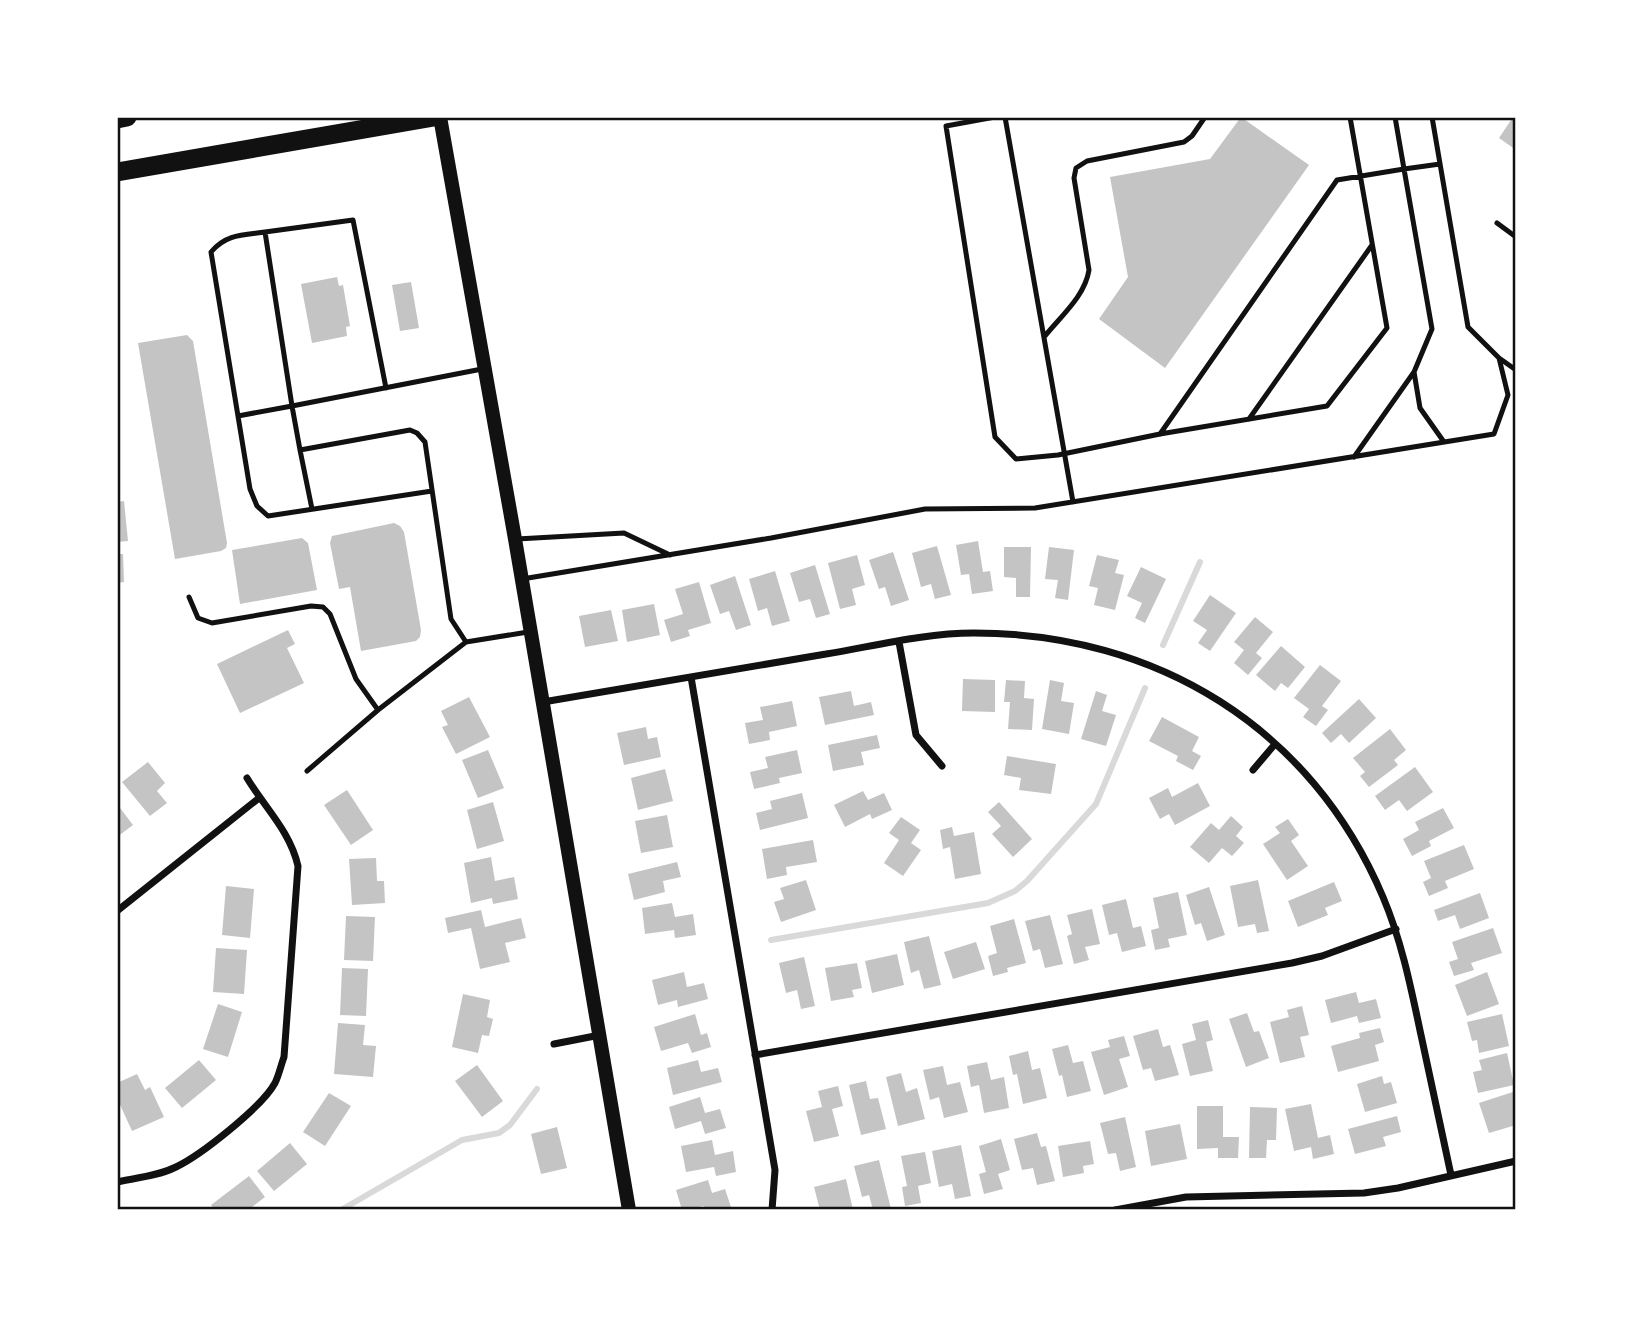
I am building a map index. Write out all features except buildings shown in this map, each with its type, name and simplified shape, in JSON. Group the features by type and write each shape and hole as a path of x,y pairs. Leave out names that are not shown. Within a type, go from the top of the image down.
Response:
{"highway":[{"path":"117,119 127,117"},
{"path":"117,172 434,117"}],"main road":[{"path":"440,117 486,369 629,1210"}],"street":[{"path":"543,702 970,632 1056,638 1119,653 1147,662 1212,695 1244,716 1314,785 1355,842 1371,870 1396,929 1406,965 1451,1175"},
{"path":"899,642 916,735 942,766"},
{"path":"691,677 775,1170 772,1210"},
{"path":"1253,770 1275,744"},
{"path":"117,1182 161,1172 189,1159 255,1107 274,1083 279,1070 285,1044 298,866 288,836 247,778"},
{"path":"117,912 259,798"},
{"path":"755,1055 1292,964 1322,957 1396,929"},
{"path":"554,1044 600,1035"},
{"path":"1115,1210 1186,1198 1364,1193 1516,1161"}],"lane":[{"path":"995,117 946,125 995,437 1016,458 1065,453 1327,406 1387,328 1350,117"},
{"path":"1005,117 1073,502"},
{"path":"1044,337 1087,281 1089,270 1074,178 1076,168 1087,161 1184,142 1192,136 1205,117"},
{"path":"1354,457 1414,372 1432,329 1395,117"},
{"path":"1432,117 1468,327 1499,358 1516,370"},
{"path":"1160,434 1337,180 1440,164"},
{"path":"386,388 353,220 231,236 220,241 211,252 250,489 257,506 268,516 432,491"},
{"path":"1497,223 1516,237"},
{"path":"265,232 292,406 312,509"},
{"path":"1249,419 1372,245"},
{"path":"522,579 925,509 1035,509 1494,434 1508,395 1499,358"},
{"path":"238,416 486,369"},
{"path":"1414,372 1420,408 1444,442"},
{"path":"300,450 410,430 425,442 451,619 466,642"},
{"path":"515,539 624,533 670,555"},
{"path":"189,597 198,618 212,623 311,606 323,607 330,614 356,679 378,710"},
{"path":"307,771 378,710 466,642 531,632"}],"waterway":[{"path":"1163,645 1200,562"},
{"path":"771,940 988,903 1015,891 1096,804 1145,688"},
{"path":"341,1210 462,1140 499,1133 510,1125 537,1089"}]}
